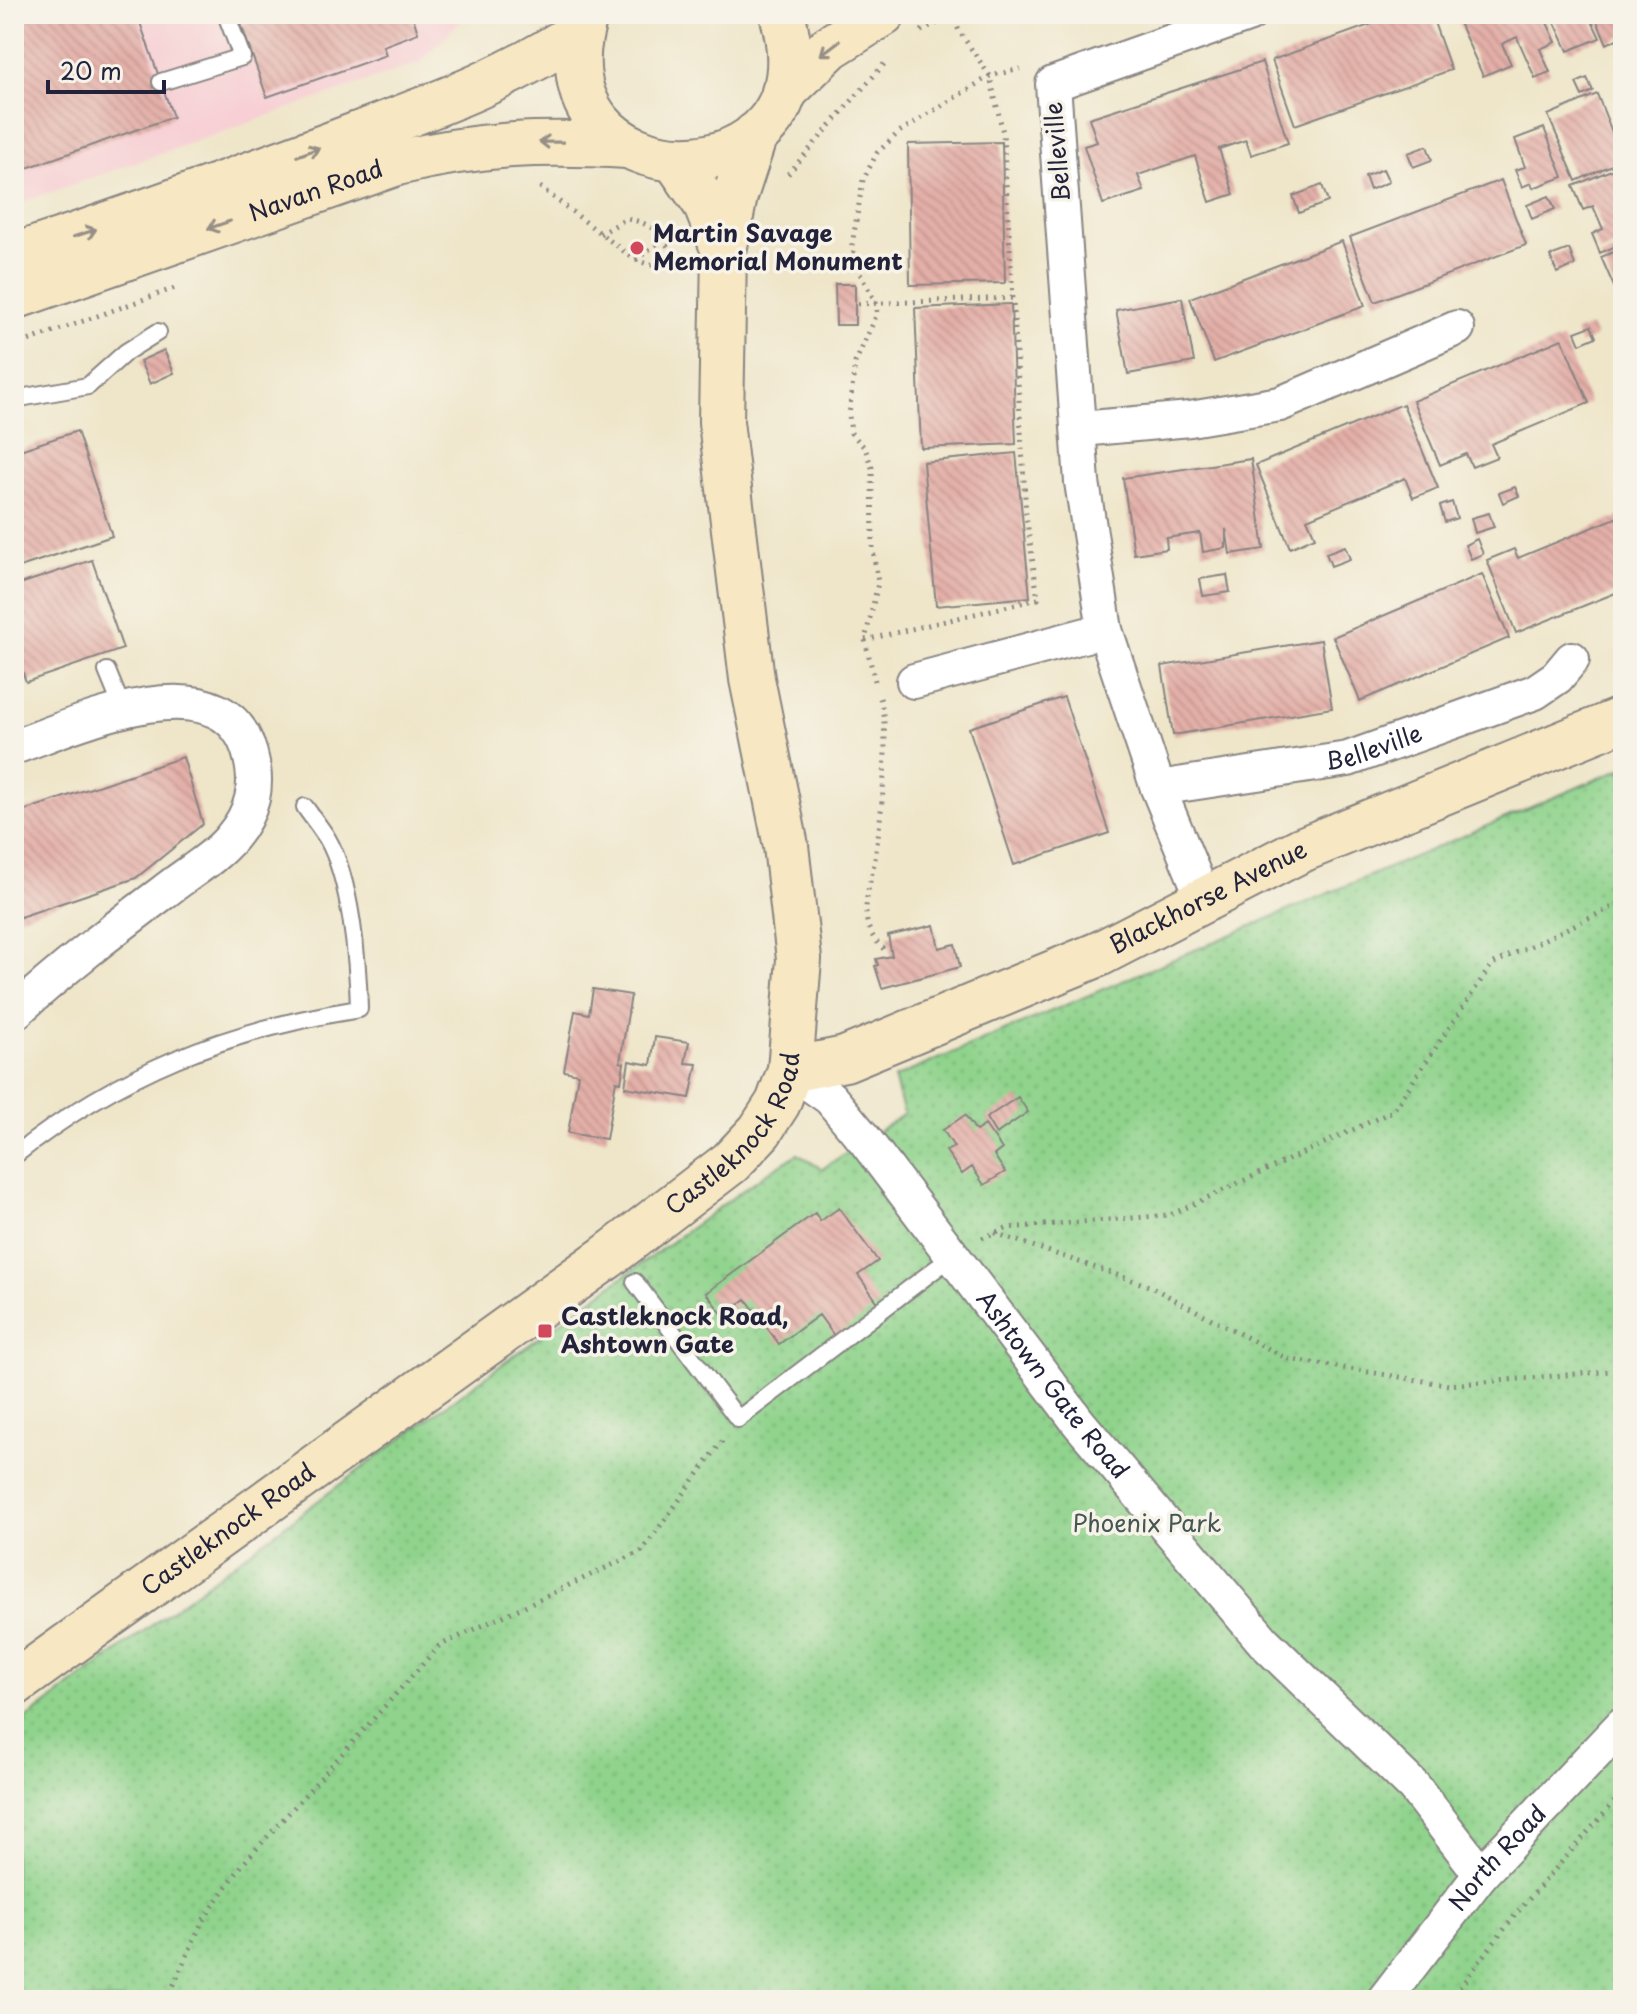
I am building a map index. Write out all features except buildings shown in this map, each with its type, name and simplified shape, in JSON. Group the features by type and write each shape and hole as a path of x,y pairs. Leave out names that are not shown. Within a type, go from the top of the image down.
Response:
{"main road":[{"path":"782,14 790,50 784,92"},
{"path":"583,22 579,72 584,93 602,123 628,146 652,157 676,161 720,156 755,135 772,115 784,92 830,47 898,26"},
{"name":"Navan Road","path":"14,256 156,209 489,85 542,57 583,22"},
{"name":"Castleknock Road","path":"14,1684 425,1391 731,1162 760,1131 778,1103 790,1070 799,959 786,846 752,679 721,422 724,251 735,196 755,135"},
{"name":"Navan Road","path":"14,297 397,163 458,148 544,141 628,146"},
{"name":"Castleknock Road","path":"676,161 705,203 724,251"},
{"name":"Blackhorse Avenue","path":"790,1070 850,1057 1099,954 1301,850 1623,719"}],"street":[{"name":"Belleville","path":"1204,900 1158,788 1105,630 1082,482 1081,429 1053,84 1250,14"},
{"path":"1081,429 1190,419 1280,404 1457,328"},
{"path":"914,681 1105,630"},
{"name":"Belleville","path":"1158,788 1348,759 1535,692 1557,677 1572,659"},
{"path":"14,747 123,710 174,700 216,710 246,739 256,776 252,805 231,839 54,977 14,1013"},
{"name":"Ashtown Gate Road","path":"790,1070 830,1098 954,1255 1079,1423 1264,1642 1414,1787 1481,1874"},
{"name":"North Road","path":"1384,2000 1481,1874 1623,1724"}],"lane":[{"path":"161,82 242,57 226,14"},
{"path":"14,399 88,386 126,352 158,332"},
{"path":"107,671 123,710"},
{"path":"14,1156 67,1115 123,1081 237,1036 302,1018 359,1009 357,959 340,877 328,840 305,807"},
{"path":"635,1282 738,1419 954,1255"}],"path":[{"path":"865,640 1038,599 1026,514 1008,173 990,76 959,31 954,14 898,26"},
{"path":"781,184 890,58"},
{"path":"886,951 877,944 868,925 866,904 875,857 885,715 865,640 878,583 873,550 872,468 865,448 851,433 850,388 863,341 876,322 876,303 858,270 852,245 863,180 877,153 899,132 990,76 1023,68 1053,84"},
{"path":"534,183 636,260 670,266"},
{"path":"600,234 626,219 648,223 663,239 679,266"},
{"path":"636,260 663,239"},
{"path":"14,346 183,285"},
{"path":"858,304 1014,298"},
{"path":"954,1255 972,1242 1006,1228 1170,1215 1393,1111 1492,964 1623,902"},
{"path":"994,1233 1149,1286 1288,1359 1449,1385 1623,1370"},
{"path":"167,2000 202,1922 242,1865 439,1646 642,1551 738,1419"},
{"path":"1450,2000 1516,1914 1623,1792"}],"shaded area":[{"path":"14,14 467,14 419,63 14,205"}],"green space":[{"name":"Phoenix Park","path":"1623,768 1623,2000 14,2000 14,1728 457,1397 764,1175 798,1154 822,1169 904,1114 894,1078"}],"place":[{"name":"Martin Savage Memorial Monument","path":"637,248"},
{"name":"Castleknock Road, Ashtown Gate","path":"545,1331"}]}
